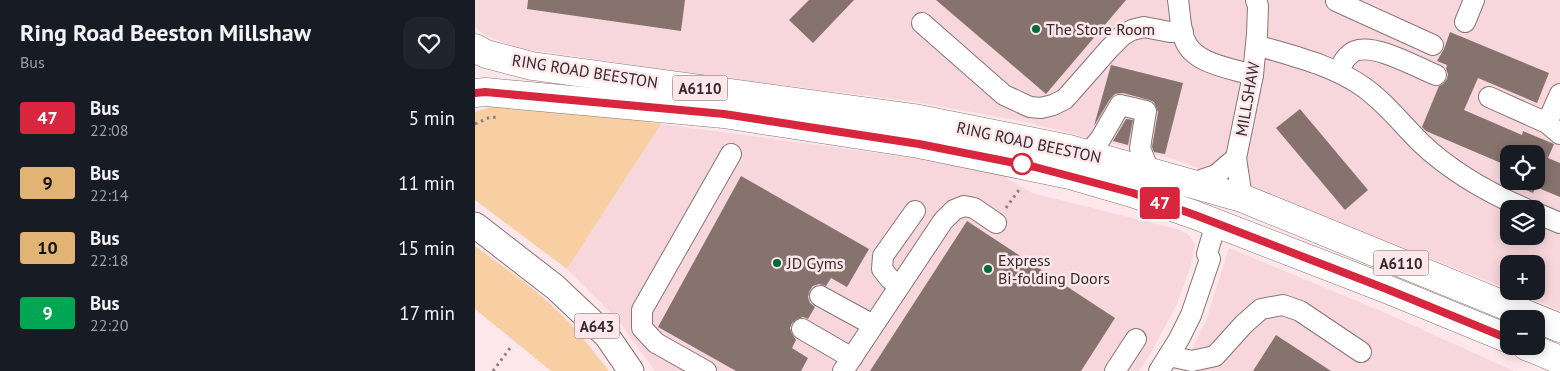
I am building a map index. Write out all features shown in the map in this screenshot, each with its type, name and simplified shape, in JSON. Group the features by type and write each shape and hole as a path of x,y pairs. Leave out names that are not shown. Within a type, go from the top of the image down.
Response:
{"highway":[{"name":"RING ROAD BEESTON","path":"475,48 486,54 532,66 914,118 1069,148 1241,198 1560,328"},
{"name":"RING ROAD BEESTON","path":"475,93 485,92 724,114 919,144 1035,167 1133,193 1216,223 1500,335"},
{"path":"1545,354 1560,360"}],"main road":[{"name":"A643","path":"475,225 555,287 607,336 631,371"}],"street":[{"path":"1178,0 1184,38 1189,48 1197,56 1209,62 1253,75"},
{"name":"MILLSHAW","path":"1241,198 1236,158 1253,75 1258,6 1256,0"},
{"path":"1465,22 1474,0"},
{"path":"1336,1 1374,20 1433,45"},
{"path":"1338,71 1346,57 1354,51 1366,35 1374,20"},
{"path":"922,23 1004,95 1030,107 1041,108 1065,99 1109,49 1123,35 1132,30 1144,27 1170,32 1183,32"},
{"path":"1256,45 1338,71 1365,87 1421,143 1437,156 1484,190 1506,200"},
{"path":"1354,51 1369,48 1436,75"},
{"path":"1489,97 1553,128 1560,94"},
{"path":"1088,154 1101,138 1121,104 1146,111 1140,148 1149,170"},
{"path":"706,371 656,343 642,328 642,310 731,154"},
{"path":"1193,183 1216,175 1236,158"},
{"path":"802,329 848,364 943,221 954,210 964,206 974,208 996,223"},
{"path":"899,285 890,279 882,269 883,256 915,211"},
{"path":"1545,217 1560,223"},
{"path":"1164,364 1191,315 1210,259 1207,254 1216,223"},
{"path":"820,296 873,325"},
{"path":"1164,364 1215,356 1244,324 1261,309 1283,304 1299,310 1361,352"},
{"path":"1115,371 1136,338"}],"path":[{"path":"996,223 1035,167"},
{"path":"493,371 510,348"}],"shaded area":[{"path":"475,0 1560,0 1560,311 1535,300 1545,300 1545,255 1500,255 1500,286 1174,159 1026,122 911,101 724,78 517,48 483,34 475,27"},
{"path":"496,105 575,110 661,124 567,269 475,200 475,112"},
{"path":"661,124 930,160 998,173 1032,193 1177,229 1189,235 1195,245 1191,265 1176,306 1139,371 655,371 618,320 567,269"},
{"path":"475,246 552,305 574,328 609,371 551,371 475,309"},
{"path":"1229,248 1381,311 1514,371 1181,371 1206,321"}],"building":[{"path":"528,0 685,0 681,31 527,9"},
{"path":"809,0 854,0 813,43 789,20"},
{"name":"The Store Room","path":"936,0 1126,0 1046,94"},
{"path":"1450,32 1549,73 1537,103 1478,78 1464,110 1522,135 1523,131 1554,144 1548,158 1560,163 1560,197 1543,190 1545,190 1545,145 1500,145 1500,163 1426,131 1422,127 1439,86 1447,79 1447,65 1437,61"},
{"path":"1111,65 1183,83 1165,154 1154,152 1152,147 1158,112 1154,102 1149,100 1123,93 1115,94 1094,126"},
{"path":"1300,109 1368,190 1345,210 1276,128"},
{"path":"1126,119 1133,120 1128,145 1113,141"},
{"name":"JD Gyms","path":"741,176 869,249 847,287 831,278 826,286 819,284 813,286 810,290 808,297 810,303 815,307 808,319 803,317 797,319 790,328 796,340 792,348 808,358 801,371 736,371 658,327"},
{"name":"Express Bi-folding Doors","path":"967,221 1115,318 1081,371 870,371"},
{"path":"1276,335 1331,371 1253,371"}],"bus line":[{"name":"47","path":"475,93 485,92 724,114 919,144 1070,175 1133,193 1195,215 1500,335"}],"place":[{"name":"The Store Room","path":"1036,29"},
{"name":"JD Gyms","path":"777,263"},
{"name":"Express Bi-folding Doors","path":"988,269"}]}
